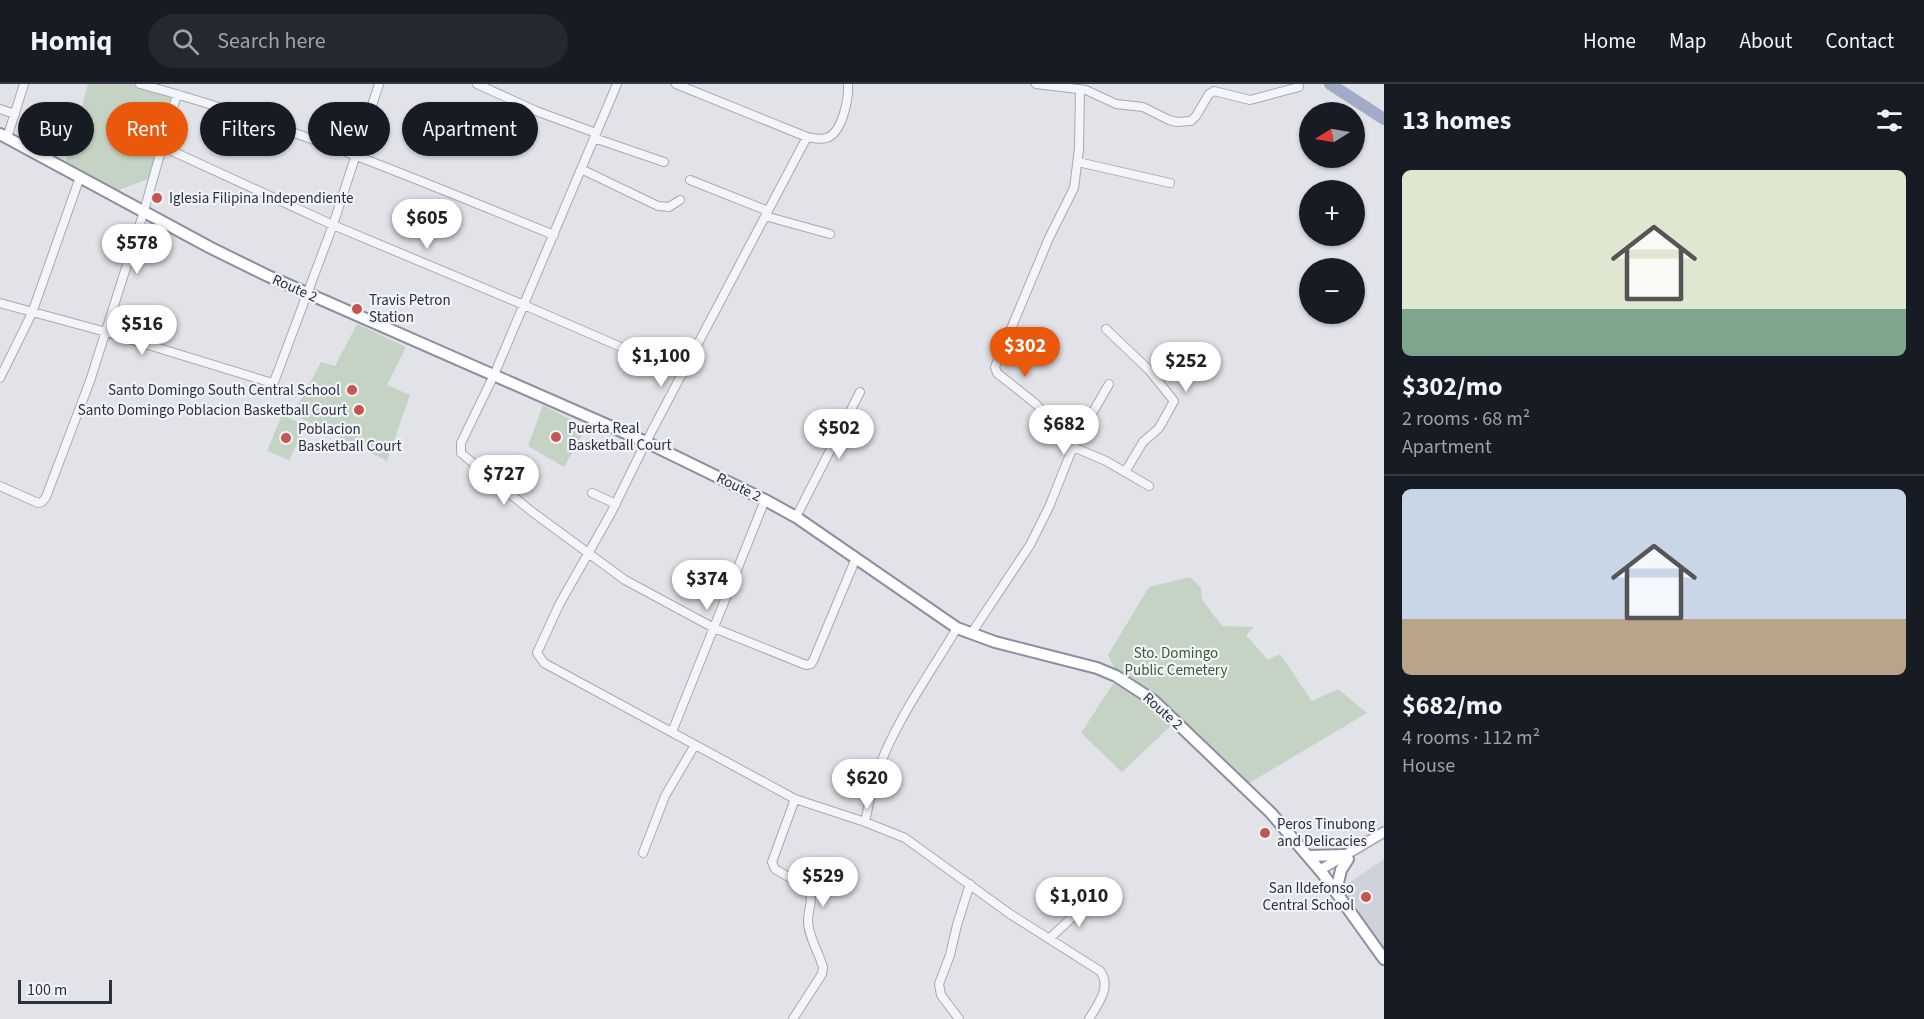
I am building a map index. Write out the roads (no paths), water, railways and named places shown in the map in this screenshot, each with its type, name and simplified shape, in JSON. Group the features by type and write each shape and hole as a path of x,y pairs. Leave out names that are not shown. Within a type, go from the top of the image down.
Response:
{"highway":[{"name":"Route 2","path":"3,136 211,248 306,293 646,442 765,500 796,517 957,628 995,642 1097,668 1136,687 1153,700 1270,813 1322,872 1384,959"},
{"path":"1308,856 1346,857 1336,891"}],"main road":[{"path":"1322,872 1384,832"},
{"path":"1346,857 1384,839"}],"street":[{"path":"3,136 15,116 24,84"},
{"path":"140,84 177,94 308,139"},
{"path":"373,102 379,84"},
{"path":"477,84 595,136 664,162"},
{"path":"618,84 494,375 461,443 461,453 509,494 588,555 625,580 714,628 809,665 813,661 856,558"},
{"path":"676,84 807,137 826,138 837,130 847,103 849,84"},
{"path":"1036,84 1080,89 1116,104 1139,105 1177,122 1191,121 1209,94 1214,91 1250,100 1299,87"},
{"path":"1080,89 1078,162 1074,188 1049,238 995,367 998,373 1036,404 1073,447 1089,452 1149,486"},
{"path":"175,102 177,94"},
{"path":"0,110 15,116"},
{"path":"807,137 646,442 616,504 537,650 538,658 795,799 905,838 969,884 1100,971 1104,976 1104,993 1089,1019"},
{"path":"0,486 38,503 44,501 90,381 144,211 158,156"},
{"path":"183,156 333,225 683,374"},
{"path":"0,303 106,332 272,383 276,380 356,156"},
{"path":"358,156 554,235"},
{"path":"1078,162 1170,183"},
{"path":"581,169 658,206 669,207 680,200"},
{"path":"0,378 32,313 80,177"},
{"path":"690,180 767,213 830,234"},
{"path":"1106,329 1149,370 1174,401 1159,428 1143,442 1125,472"},
{"path":"971,634 1030,545 1049,507 1073,447 1109,384"},
{"path":"796,517 860,392"},
{"path":"592,493 616,504"},
{"path":"672,732 765,500"},
{"path":"865,822 874,783 884,755 957,628"},
{"path":"642,853 665,796 695,745"},
{"path":"793,1019 822,974 823,967 807,923 812,899 810,892 775,869 772,862 795,799"},
{"path":"959,1019 941,995 939,984 950,955 969,884"},
{"path":"1050,939 1090,900"}],"waterway":[{"path":"1330,84 1384,119"}],"place":[{"name":"Iglesia Filipina Independiente","path":"157,198"},
{"name":"Travis Petron Station","path":"357,309"},
{"name":"Santo Domingo South Central School","path":"352,390"},
{"name":"Santo Domingo Poblacion Basketball Court","path":"359,410"},
{"name":"Puerta Real Basketball Court","path":"556,437"},
{"name":"Poblacion Basketball Court","path":"286,438"},
{"name":"Peros Tinubong and Delicacies","path":"1265,833"},
{"name":"San Ildefonso Central School","path":"1366,897"}],"park label":[{"name":"Sto. Domingo Public Cemetery","path":"1176,662"}]}
